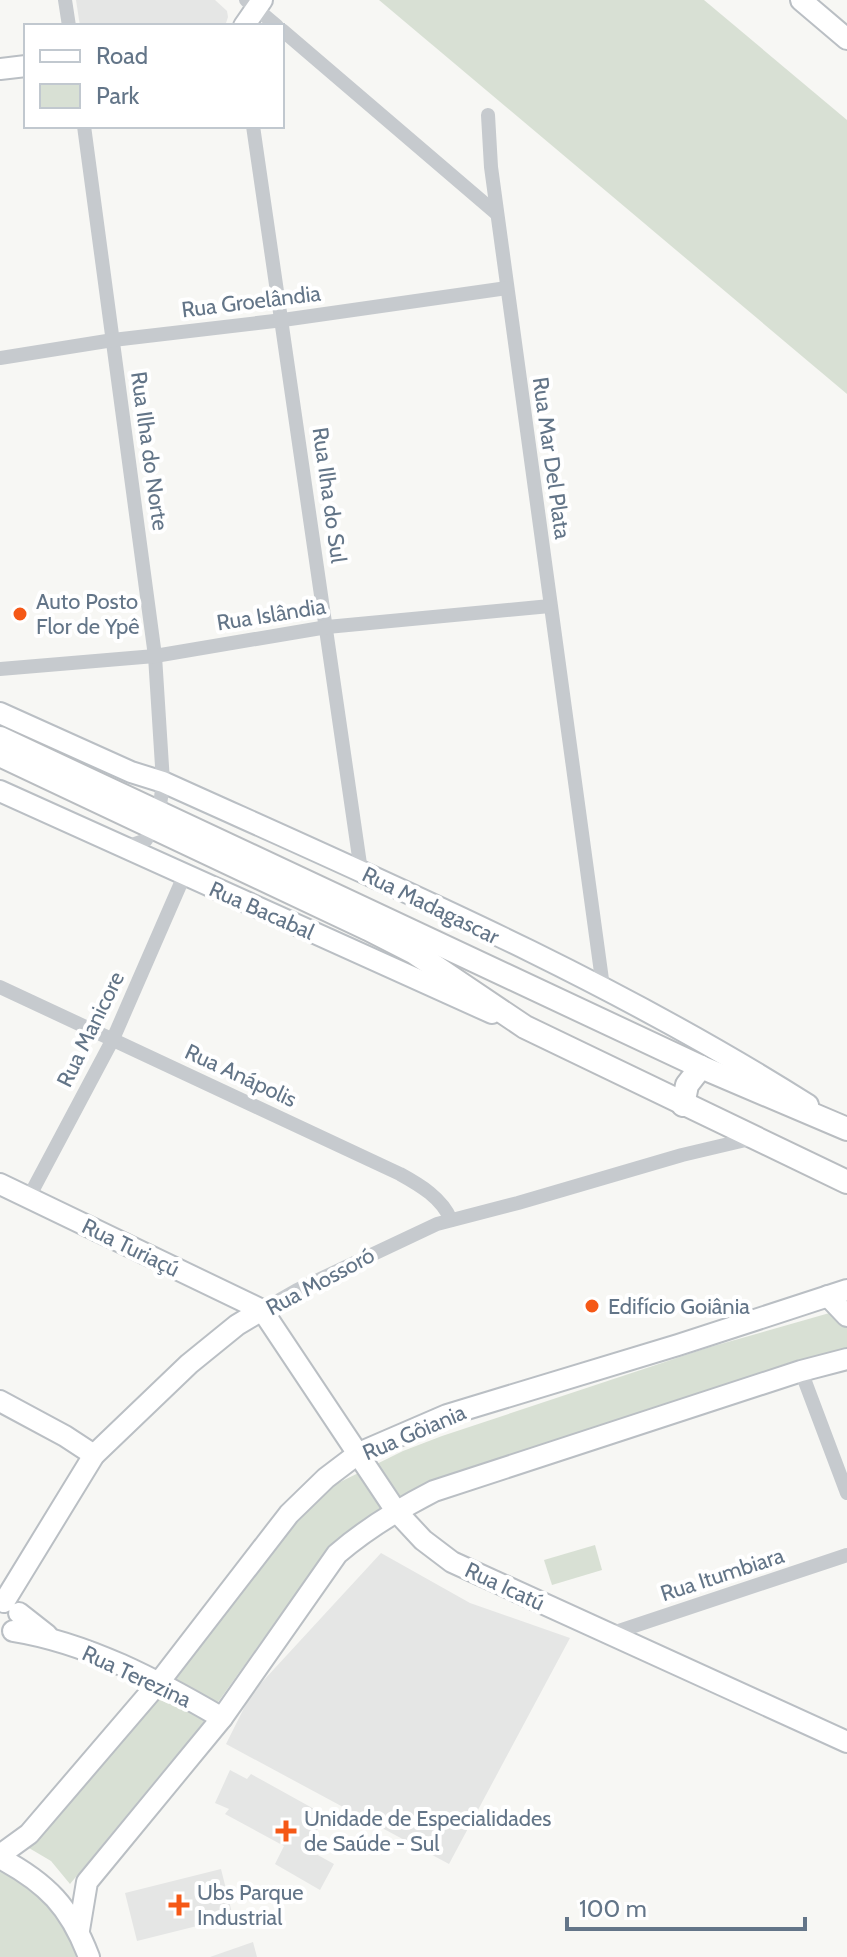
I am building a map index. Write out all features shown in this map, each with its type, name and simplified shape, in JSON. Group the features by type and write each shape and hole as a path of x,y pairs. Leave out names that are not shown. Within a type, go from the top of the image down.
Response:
{"main road":[{"path":"0,738 415,953 525,1027 847,1182"},
{"path":"0,755 156,821 701,1067 846,1128"},
{"path":"683,1105 687,1085 701,1067"}],"street":[{"path":"65,0 69,24"},
{"path":"801,0 847,39"},
{"path":"245,24 255,3 275,24"},
{"path":"284,32 497,214"},
{"path":"0,69 24,66"},
{"name":"Rua Mar Del Plata","path":"488,115 497,214 603,987"},
{"name":"Rua Ilha do Norte","path":"84,128 155,656 163,782 156,821"},
{"name":"Rua Ilha do Sul","path":"253,128 361,871"},
{"name":"Rua Groelândia","path":"0,358 507,288"},
{"name":"Rua Islândia","path":"0,669 155,656 327,627 550,606"},
{"name":"Rua Madagascar","path":"0,713 361,871 603,987 653,1012 846,1128"},
{"name":"Rua Bacabal","path":"0,791 525,1027"},
{"path":"123,848 146,840 156,821"},
{"name":"Rua Manicore","path":"29,1197 113,1039 184,876"},
{"name":"Rua Anápolis","path":"0,987 400,1174 435,1198 446,1208 451,1220"},
{"name":"Rua Mossoró","path":"6,1622 94,1455 189,1364 237,1325 297,1290 395,1242 451,1220 754,1138"},
{"name":"Rua Turiaçú","path":"0,1184 262,1310"},
{"path":"838,1293 847,1316"},
{"name":"Rua Gôiania","path":"0,1857 29,1834 160,1681 289,1514 326,1478 359,1453 447,1415 838,1293"},
{"name":"Rua Icatú","path":"262,1310 396,1511 423,1540 452,1562 847,1742"},
{"path":"79,1930 87,1882 222,1718 337,1554 377,1521 434,1491 462,1481 847,1358"},
{"path":"801,1371 847,1493"},
{"path":"0,1401 94,1455"},
{"name":"Rua Itumbiara","path":"610,1634 847,1555"},
{"name":"Rua Terezina","path":"6,1622 160,1681 222,1718"},
{"path":"0,1857 30,1874 58,1899 79,1930 89,1957"}],"shaded area":[{"path":"76,0 215,0 227,11 228,17 226,23 220,24 80,24"},
{"path":"381,1553 470,1603 570,1638 449,1864 226,1744 251,1694"},
{"name":"Unidade de Especialidades de Saúde - Sul","path":"230,1770 247,1779 251,1774 325,1815 307,1849 334,1864 320,1890 275,1864 284,1846 225,1814 229,1809 215,1803"},
{"name":"Ubs Parque Industrial","path":"221,1869 233,1917 137,1941 125,1893"},
{"path":"253,1942 257,1957 210,1957"}],"green space":[{"path":"379,0 704,0 847,120 847,394"},
{"path":"847,1308 847,1355 439,1478 387,1503 328,1548 206,1719 70,1884 51,1861 29,1848 159,1693 295,1521 330,1487 403,1451 442,1436 710,1347"},
{"path":"595,1545 602,1570 552,1585 544,1560"},
{"path":"0,1866 51,1907 67,1929 78,1957 0,1957"}],"place":[{"name":"Auto Posto Flor de Ypê","path":"20,614"},
{"name":"Edifício Goiânia","path":"592,1306"},
{"name":"Unidade de Especialidades de Saúde - Sul","path":"286,1831"},
{"name":"Ubs Parque Industrial","path":"179,1905"}]}
